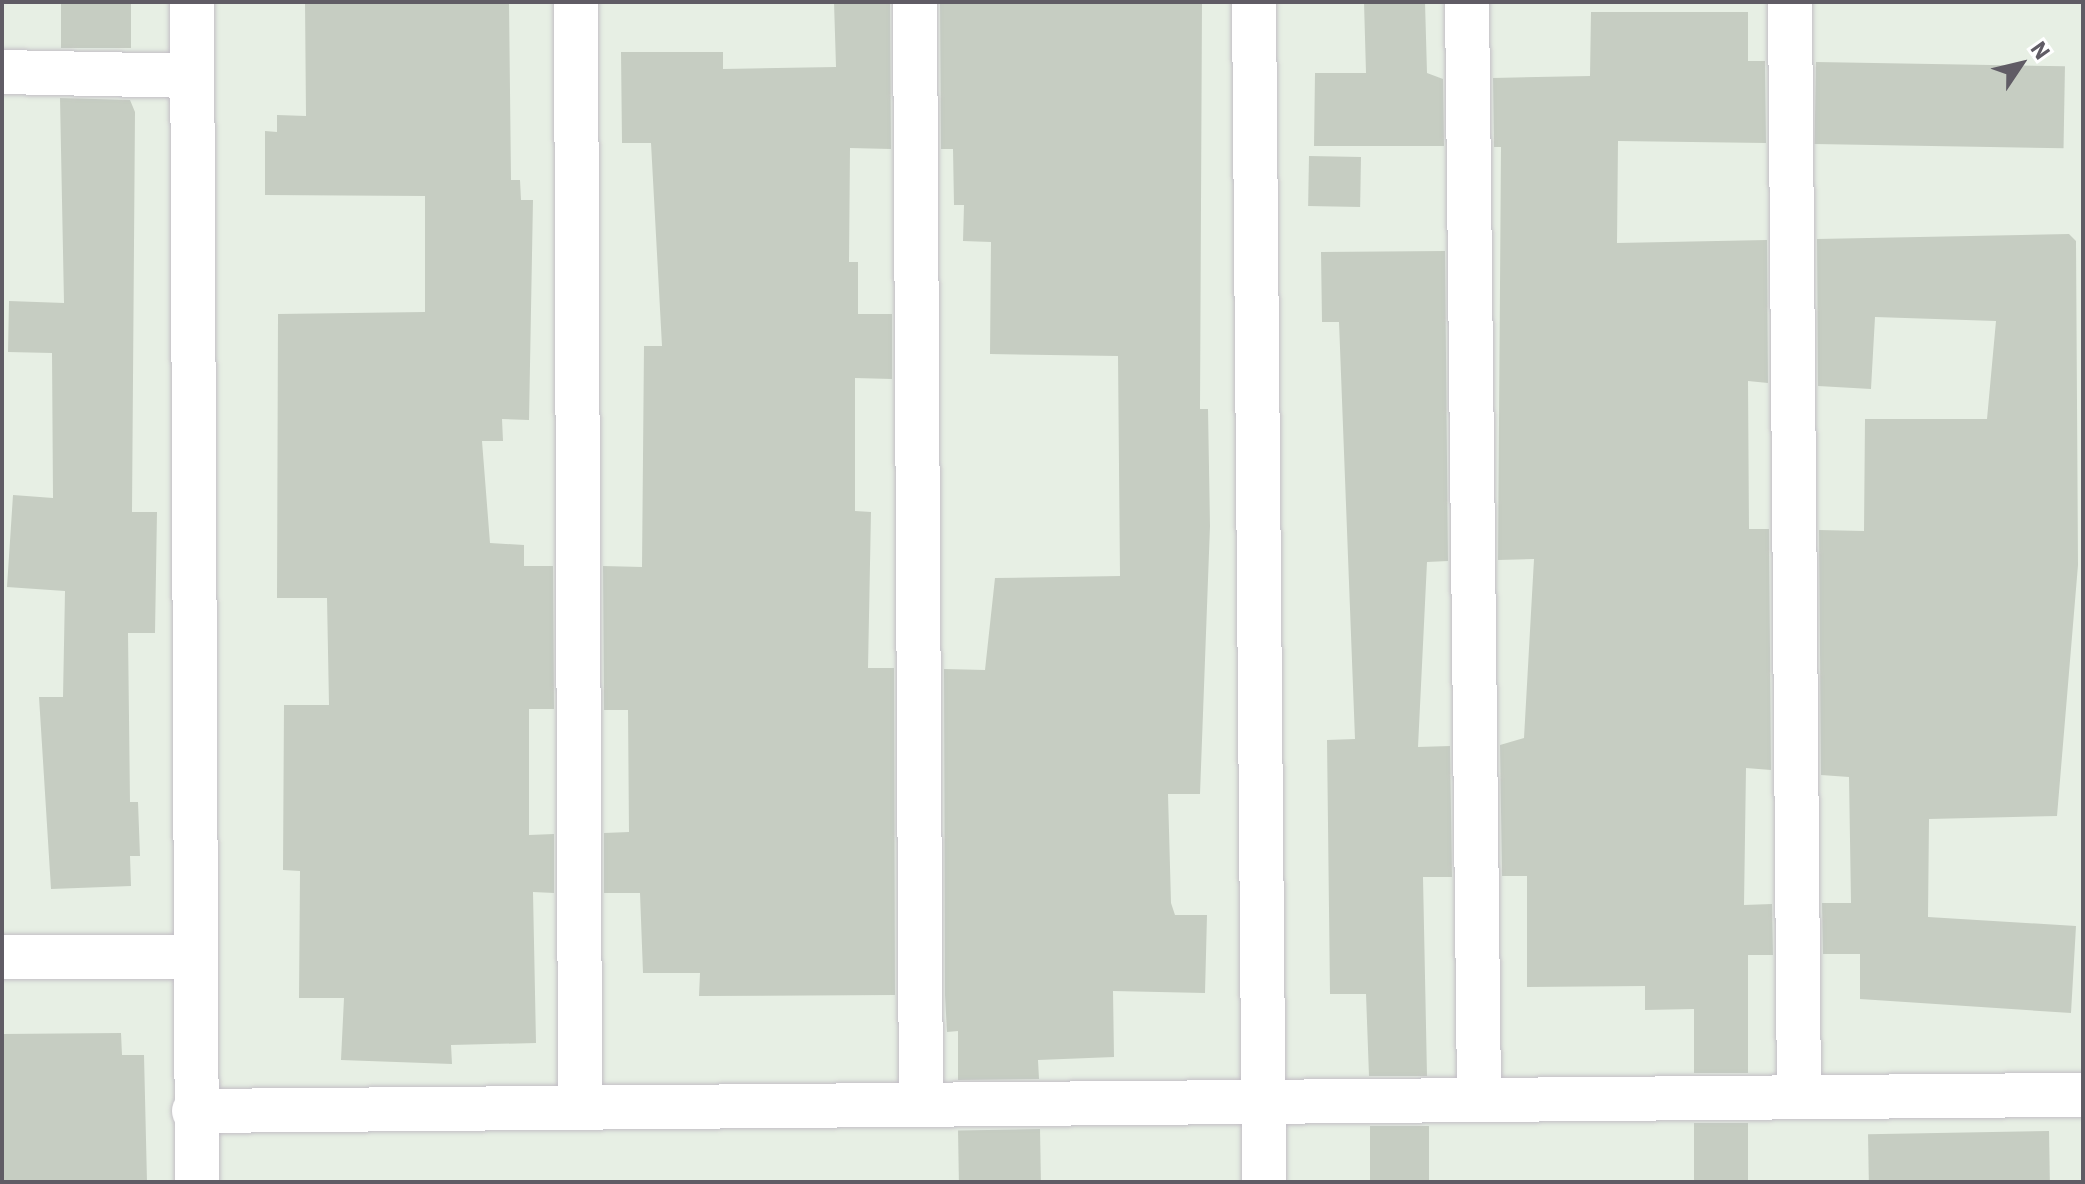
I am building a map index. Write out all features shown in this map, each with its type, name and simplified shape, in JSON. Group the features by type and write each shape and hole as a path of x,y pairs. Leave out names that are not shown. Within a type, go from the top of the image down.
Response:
{"street":[{"path":"192,2 194,1111 197,1182"},
{"path":"576,2 580,1104"},
{"path":"915,2 921,1100"},
{"path":"1254,2 1264,1182"},
{"path":"1467,2 1479,1099"},
{"path":"1790,2 1799,1097"},
{"path":"2,72 192,76"},
{"path":"2,957 194,957"},
{"path":"194,1111 921,1100 2083,1095"}],"building":[{"path":"61,2 131,2 131,48 61,48"},
{"path":"305,2 509,2 511,180 520,180 521,200 533,200 529,420 502,419 503,441 482,441 490,543 524,545 524,566 553,566 554,709 529,709 529,835 554,834 554,893 533,892 536,1043 451,1045 452,1064 341,1060 344,998 299,998 300,871 283,870 284,705 329,705 327,598 277,598 278,314 425,312 425,196 265,195 265,131 277,132 277,115 306,116"},
{"path":"834,2 890,2 891,149 850,148 849,262 858,262 858,314 892,314 892,379 855,378 855,511 871,512 868,668 894,668 895,995 699,996 700,973 643,973 640,893 604,893 604,833 629,832 628,710 604,710 603,566 642,567 644,346 662,346 651,143 622,143 621,52 723,52 723,69 836,67"},
{"path":"940,2 1202,2 1200,409 1208,409 1210,526 1200,794 1168,794 1171,903 1175,915 1207,915 1205,993 1113,991 1114,1057 1038,1060 1039,1079 958,1080 958,1031 947,1032 945,995 944,669 985,670 995,578 1120,576 1118,356 990,354 991,242 963,241 964,205 954,205 953,149 941,149"},
{"path":"1364,2 1425,2 1427,73 1443,79 1444,146 1314,146 1315,73 1366,73"},
{"path":"1591,12 1748,12 1748,61 1765,61 1766,143 1618,141 1617,243 1767,240 1768,383 1748,381 1749,529 1769,529 1771,770 1746,768 1744,905 1772,904 1773,955 1748,955 1748,1073 1694,1073 1694,1009 1645,1010 1645,986 1527,987 1527,876 1502,876 1500,745 1524,738 1534,559 1498,560 1501,147 1494,147 1493,78 1590,76"},
{"path":"1816,62 2065,66 2064,148 1815,144"},
{"path":"60,98 130,100 135,112 132,512 157,512 155,633 128,633 130,802 138,802 140,856 130,856 131,886 51,889 39,697 63,697 65,591 7,587 13,495 53,498 52,353 8,352 9,301 64,303"},
{"path":"1309,156 1361,157 1360,207 1308,206"},
{"path":"2069,234 2076,241 2078,565 2057,816 1929,819 1928,917 2076,926 2071,1013 1860,999 1860,954 1823,954 1822,903 1851,903 1849,777 1821,775 1819,530 1864,531 1865,419 1987,419 1996,321 1875,317 1871,389 1818,386 1817,239"},
{"path":"1445,251 1448,561 1427,562 1418,747 1450,746 1452,877 1423,877 1427,1076 1369,1076 1366,994 1330,994 1327,740 1355,739 1339,322 1322,322 1321,252"},
{"path":"121,1033 122,1055 144,1055 147,1182 2,1182 2,1034"},
{"path":"1694,1123 1748,1123 1748,1182 1694,1182"},
{"path":"1370,1126 1429,1126 1429,1182 1370,1182"},
{"path":"1040,1129 1041,1182 959,1182 958,1130"},
{"path":"2049,1131 2050,1182 1869,1182 1868,1134"}]}
